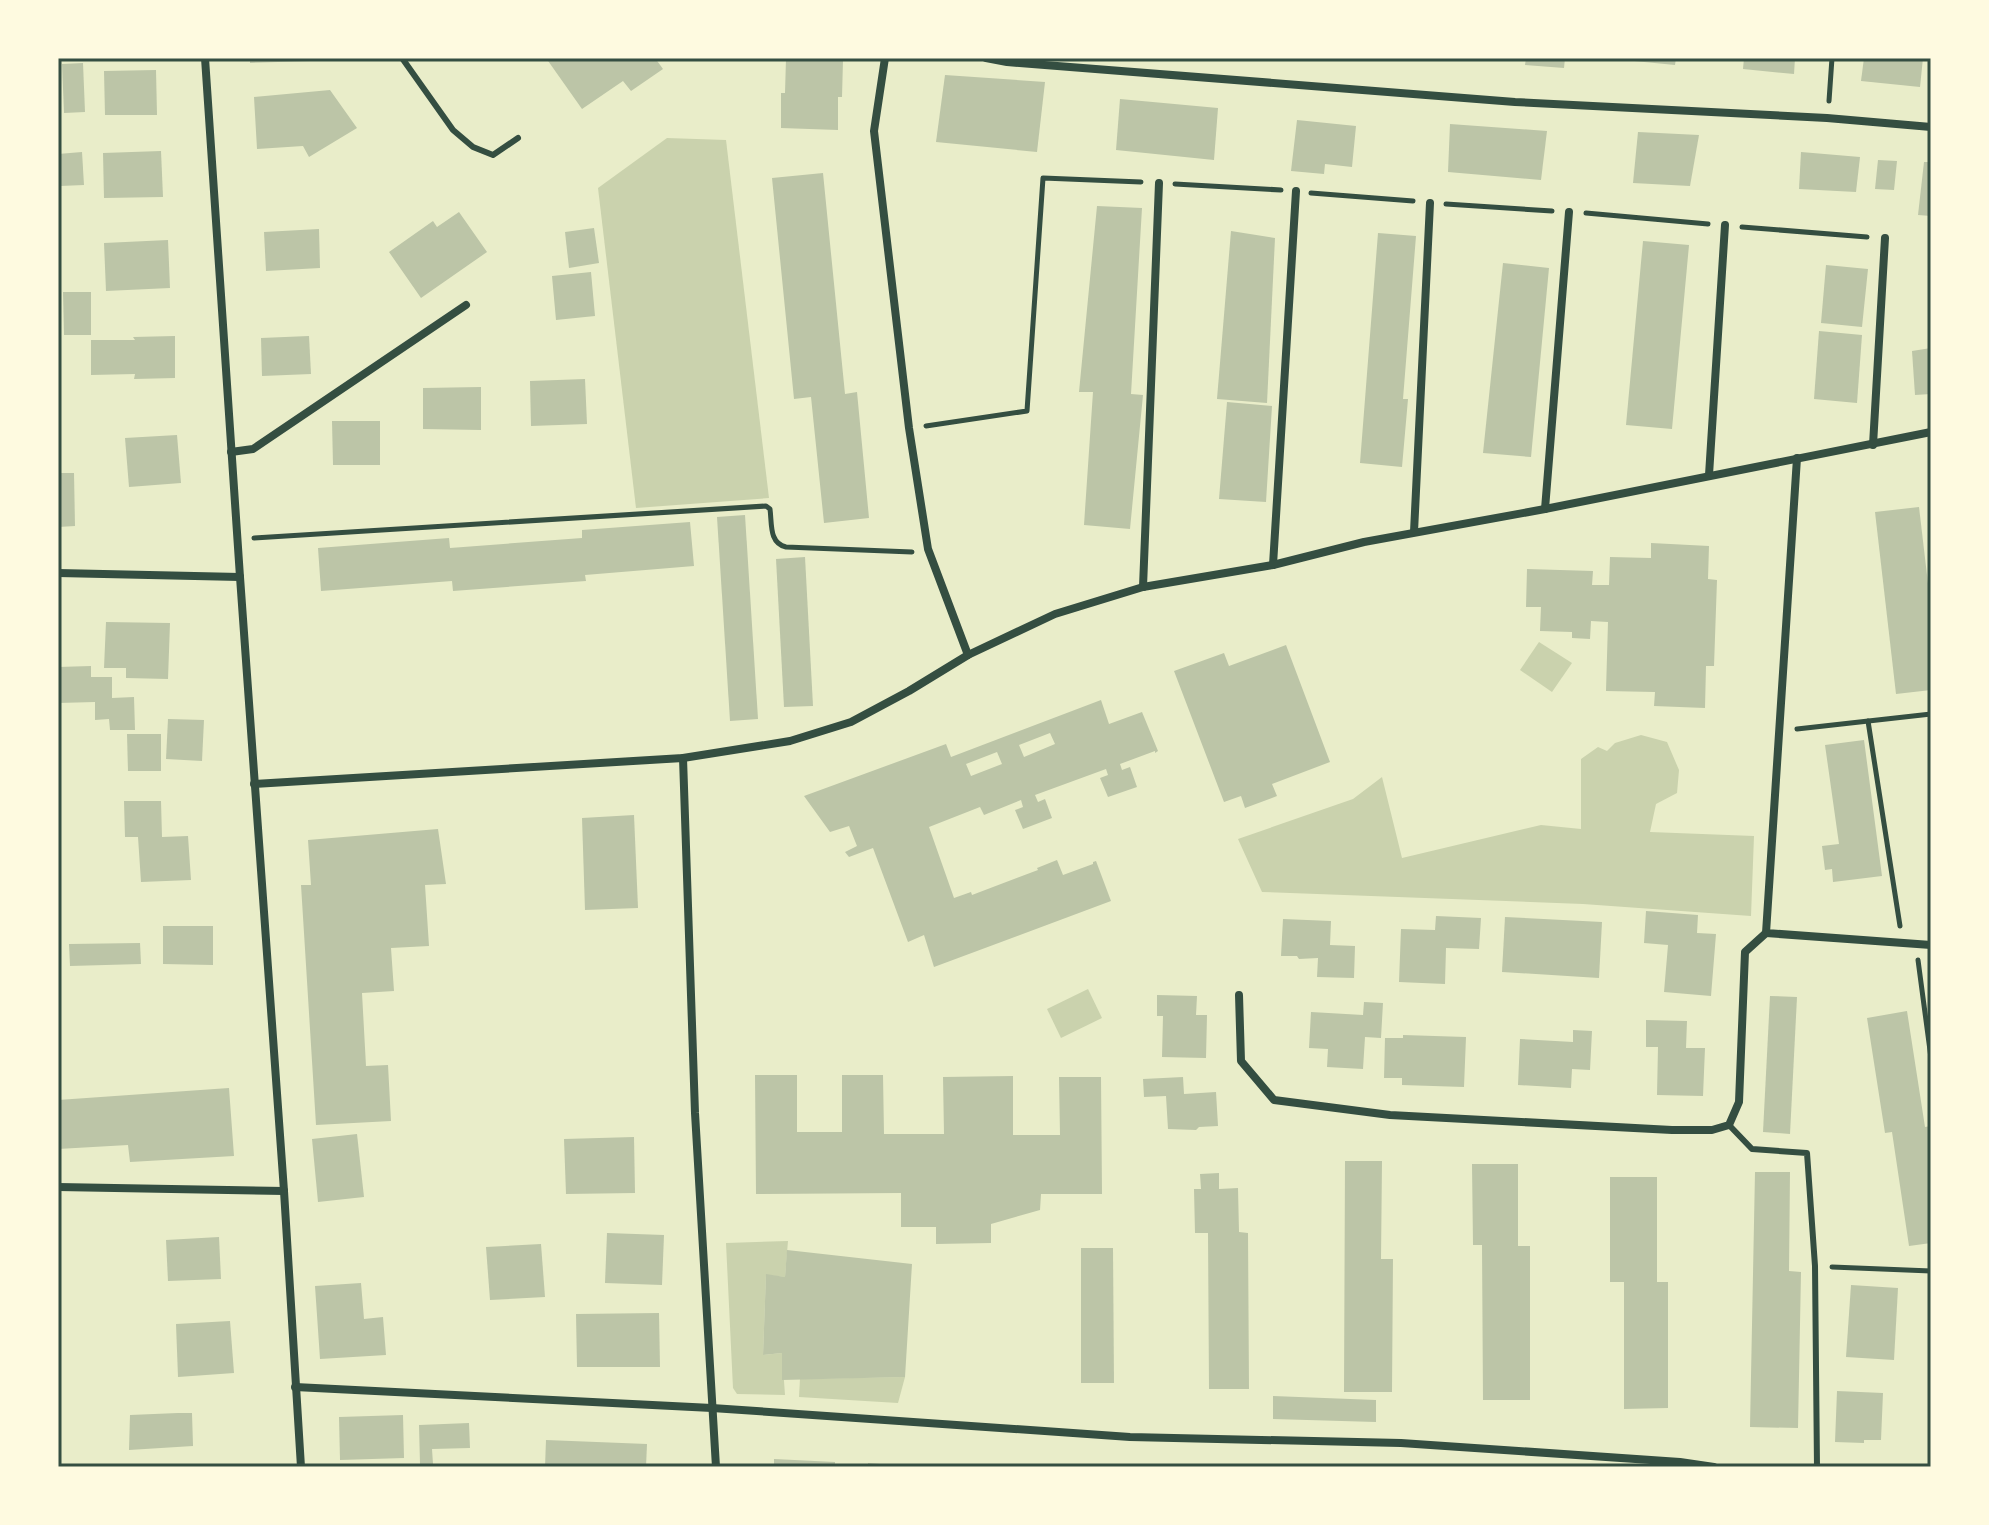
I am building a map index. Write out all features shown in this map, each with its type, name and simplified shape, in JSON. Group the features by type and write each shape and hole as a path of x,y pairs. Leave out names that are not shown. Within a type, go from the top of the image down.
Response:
{"street":[{"path":"205,58 301,1467"},
{"path":"885,58 874,131 909,428 928,549 968,655"},
{"path":"986,58 1515,102 1827,118 1931,127"},
{"path":"1143,587 1159,183"},
{"path":"1273,565 1296,191"},
{"path":"1414,532 1430,203"},
{"path":"1545,509 1569,212"},
{"path":"1709,475 1725,225"},
{"path":"1873,445 1885,238"},
{"path":"231,452 253,449 466,305"},
{"path":"254,784 683,758 790,741 851,722 968,655 1055,614 1143,587 1273,565 1364,542 1931,432"},
{"path":"1239,995 1241,1061 1274,1100 1390,1115 1519,1123 1672,1130 1712,1130 1729,1125 1739,1102 1745,952 1766,933 1797,458"},
{"path":"58,573 240,577"},
{"path":"683,758 695,1113 716,1467"},
{"path":"1766,933 1931,945"},
{"path":"58,1187 284,1191"},
{"path":"295,1387 712,1408 1130,1437 1401,1443 1714,1467"}],"lane":[{"path":"402,58 453,130 473,147 493,155 518,138"},
{"path":"1729,1125 1752,1149 1807,1153 1815,1266 1817,1467"}],"path":[{"path":"1827,118 1832,58"},
{"path":"909,428 1027,411 1043,178 1296,191 1885,238"},
{"path":"237,539 766,506 770,509 773,539 778,545 913,552 928,549"},
{"path":"1780,731 1931,714"},
{"path":"1868,721 1903,943"},
{"path":"1916,944 1931,1058"},
{"path":"1815,1266 1931,1271"}],"green space":[{"path":"667,138 726,140 769,498 636,508 598,188"},
{"path":"1539,642 1572,663 1552,692 1520,670"},
{"path":"1641,735 1667,742 1679,770 1677,793 1656,804 1650,832 1754,836 1751,916 1583,904 1262,892 1238,839 1353,799 1382,777 1402,858 1541,825 1581,829 1581,759 1598,747 1607,751 1615,743"},
{"path":"1088,989 1102,1018 1061,1038 1047,1009"},
{"path":"788,1241 785,1277 766,1275 763,1355 782,1353 785,1395 737,1394 733,1388 726,1243"},
{"path":"905,1377 898,1403 799,1397 800,1379"}],"building":[{"path":"250,58 309,58 310,61 250,63"},
{"path":"546,58 655,58 663,69 631,91 623,81 582,109"},
{"path":"1526,58 1565,58 1564,68 1525,65"},
{"path":"1624,58 1676,58 1675,65"},
{"path":"1744,58 1795,58 1794,74 1743,69"},
{"path":"1864,58 1923,58 1920,87 1861,81"},
{"path":"786,59 843,60 838,130 781,128 781,93 785,93"},
{"path":"83,63 85,112 64,113 62,64"},
{"path":"156,70 157,115 105,115 104,71"},
{"path":"945,75 1045,82 1037,152 936,142"},
{"path":"330,90 357,128 309,157 303,146 257,149 254,97"},
{"path":"1120,99 1218,108 1214,160 1116,150"},
{"path":"1297,120 1356,126 1352,167 1325,164 1324,174 1291,171"},
{"path":"1450,124 1547,131 1541,180 1448,172"},
{"path":"1638,132 1699,135 1690,186 1633,183"},
{"path":"161,151 163,197 104,198 103,153"},
{"path":"82,152 84,185 60,186 58,154"},
{"path":"1801,152 1860,157 1856,192 1799,189"},
{"path":"1878,160 1897,161 1894,190 1875,189"},
{"path":"1924,162 1931,162 1931,216 1918,215"},
{"path":"823,173 845,394 857,392 869,518 824,523 811,397 794,399 772,178"},
{"path":"1097,206 1142,208 1131,394 1143,395 1130,529 1084,525 1093,392 1079,392"},
{"path":"459,212 487,252 421,298 389,252 433,221 437,227"},
{"path":"594,228 599,263 569,268 565,232"},
{"path":"319,229 320,268 266,271 264,232"},
{"path":"1231,231 1275,238 1267,403 1217,399"},
{"path":"1378,233 1416,236 1403,399 1408,399 1402,467 1360,463"},
{"path":"168,240 170,288 106,291 104,243"},
{"path":"1643,241 1689,245 1672,429 1626,425"},
{"path":"1503,263 1549,268 1531,457 1483,453"},
{"path":"1826,265 1868,269 1862,327 1821,323"},
{"path":"591,272 595,316 556,320 552,276"},
{"path":"63,292 91,292 91,335 64,335"},
{"path":"1819,331 1862,335 1857,403 1814,399"},
{"path":"175,336 175,378 134,379 135,374 91,375 91,340"},
{"path":"309,336 311,374 262,376 261,338"},
{"path":"1931,348 1931,394 1915,395 1912,351"},
{"path":"585,379 587,424 531,426 530,381"},
{"path":"481,387 481,430 423,429 423,388"},
{"path":"1227,402 1272,406 1266,502 1219,499"},
{"path":"332,421 380,421 380,465 333,465"},
{"path":"177,435 181,483 129,487 125,438"},
{"path":"58,473 74,473 75,526 58,527"},
{"path":"1919,507 1931,609 1931,690 1896,694 1875,512"},
{"path":"745,515 758,719 730,721 717,517"},
{"path":"690,522 694,566 585,575 586,581 453,591 452,581 321,591 318,548 449,538 450,548 582,538 582,530"},
{"path":"1651,543 1709,546 1708,579 1717,580 1714,666 1706,666 1705,708 1654,706 1655,692 1606,691 1608,622 1591,621 1590,639 1572,638 1572,632 1540,631 1541,607 1526,607 1527,569 1593,571 1592,585 1609,585 1610,557 1651,558"},
{"path":"805,557 813,706 784,707 776,559"},
{"path":"106,622 170,623 168,679 126,678 126,668 104,668"},
{"path":"1286,645 1330,762 1272,784 1277,796 1245,808 1241,796 1224,802 1174,671 1224,653 1229,666"},
{"path":"91,666 91,677 112,677 112,698 134,697 135,730 110,730 109,719 95,720 95,702 58,703 58,667"},
{"path":"1101,700 1109,724 1142,712 1158,751 1120,764 1122,770 1130,767 1137,787 1108,797 1100,778 1108,775 1106,769 1035,795 1038,802 1045,799 1052,818 1023,829 1015,810 1023,807 1021,800 984,815 980,807 929,827 954,898 971,892 972,895 1057,860 1063,875 1096,861 1111,901 934,967 924,935 908,942 873,848 849,857 845,852 857,846 849,826 830,832 804,796 946,744 951,757","holes":["1050,733 1055,744 1024,757 1019,745","997,752 1002,764 971,776 966,764"]},
{"path":"168,719 204,720 202,761 166,759"},
{"path":"127,734 161,734 161,771 128,771"},
{"path":"1864,740 1882,876 1833,882 1832,869 1825,870 1822,846 1839,844 1825,745"},
{"path":"124,801 161,801 162,837 188,836 191,880 141,882 138,837 125,837"},
{"path":"634,815 638,908 585,910 582,818"},
{"path":"438,829 446,884 425,885 429,946 391,948 394,991 362,993 366,1066 388,1065 391,1121 316,1125 301,885 311,885 308,840"},
{"path":"1646,911 1698,915 1697,933 1716,934 1711,996 1664,992 1668,945 1644,943"},
{"path":"1436,916 1481,918 1479,949 1446,948 1445,984 1399,982 1401,929 1435,930"},
{"path":"1505,917 1602,922 1599,978 1502,972"},
{"path":"1283,919 1331,921 1330,945 1355,946 1354,978 1317,977 1318,958 1281,956"},
{"path":"163,926 213,926 213,965 163,964"},
{"path":"140,943 141,964 70,966 69,944"},
{"path":"1157,995 1197,996 1196,1015 1207,1015 1206,1058 1162,1057 1163,1016 1157,1016"},
{"path":"1770,996 1797,997 1790,1134 1763,1132"},
{"path":"1364,1002 1383,1003 1381,1038 1365,1037 1363,1069 1327,1067 1328,1049 1309,1048 1311,1012 1363,1015"},
{"path":"1907,1011 1925,1127 1931,1126 1931,1243 1909,1246 1892,1132 1885,1133 1867,1018"},
{"path":"1646,1020 1687,1021 1686,1048 1705,1048 1703,1096 1657,1095 1658,1047 1646,1047"},
{"path":"1573,1030 1592,1031 1590,1070 1572,1069 1571,1088 1518,1085 1520,1039 1573,1042"},
{"path":"1403,1035 1466,1037 1464,1087 1402,1085 1402,1078 1384,1078 1385,1038 1403,1038"},
{"path":"755,1075 797,1075 797,1132 842,1132 842,1075 883,1075 884,1134 944,1134 943,1077 1013,1076 1013,1135 1060,1135 1059,1077 1101,1077 1102,1194 1041,1194 1040,1210 991,1224 991,1243 936,1244 936,1227 901,1227 901,1193 756,1194"},
{"path":"1183,1077 1184,1094 1216,1092 1218,1126 1199,1127 1196,1130 1168,1129 1166,1096 1144,1097 1143,1079"},
{"path":"229,1088 234,1156 130,1162 128,1145 58,1149 58,1100"},
{"path":"357,1134 364,1197 318,1202 312,1139"},
{"path":"634,1137 635,1193 566,1194 564,1139"},
{"path":"1345,1161 1382,1161 1381,1259 1393,1259 1392,1392 1344,1392"},
{"path":"1472,1164 1518,1164 1518,1246 1530,1246 1530,1400 1483,1400 1482,1245 1473,1245"},
{"path":"1755,1172 1790,1172 1789,1271 1801,1272 1798,1428 1750,1427"},
{"path":"1219,1173 1219,1189 1238,1188 1239,1232 1248,1233 1249,1389 1209,1389 1208,1233 1195,1233 1194,1189 1201,1189 1200,1174"},
{"path":"1610,1177 1657,1177 1657,1282 1668,1282 1668,1408 1624,1409 1624,1282 1610,1282"},
{"path":"607,1233 664,1235 662,1285 605,1283"},
{"path":"219,1237 221,1279 168,1281 166,1240"},
{"path":"541,1244 545,1297 490,1300 486,1247"},
{"path":"1081,1248 1113,1248 1114,1383 1081,1383"},
{"path":"787,1250 912,1264 905,1377 782,1380 782,1353 763,1355 766,1274 785,1277"},
{"path":"361,1283 364,1319 383,1317 386,1355 320,1359 315,1286"},
{"path":"1851,1285 1898,1288 1894,1360 1846,1357"},
{"path":"659,1313 660,1367 577,1367 576,1314"},
{"path":"230,1321 234,1373 178,1377 176,1324"},
{"path":"1837,1391 1883,1393 1881,1440 1835,1442"},
{"path":"1273,1396 1376,1400 1376,1422 1273,1419"},
{"path":"192,1413 193,1446 129,1450 130,1415"},
{"path":"403,1415 404,1458 340,1460 339,1417"},
{"path":"469,1423 470,1448 432,1449 433,1464 420,1464 419,1425"},
{"path":"546,1440 647,1444 646,1467 545,1467"},
{"path":"774,1459 835,1462 835,1467 774,1467"},
{"path":"868,1463 892,1465 892,1467 868,1467"}]}
